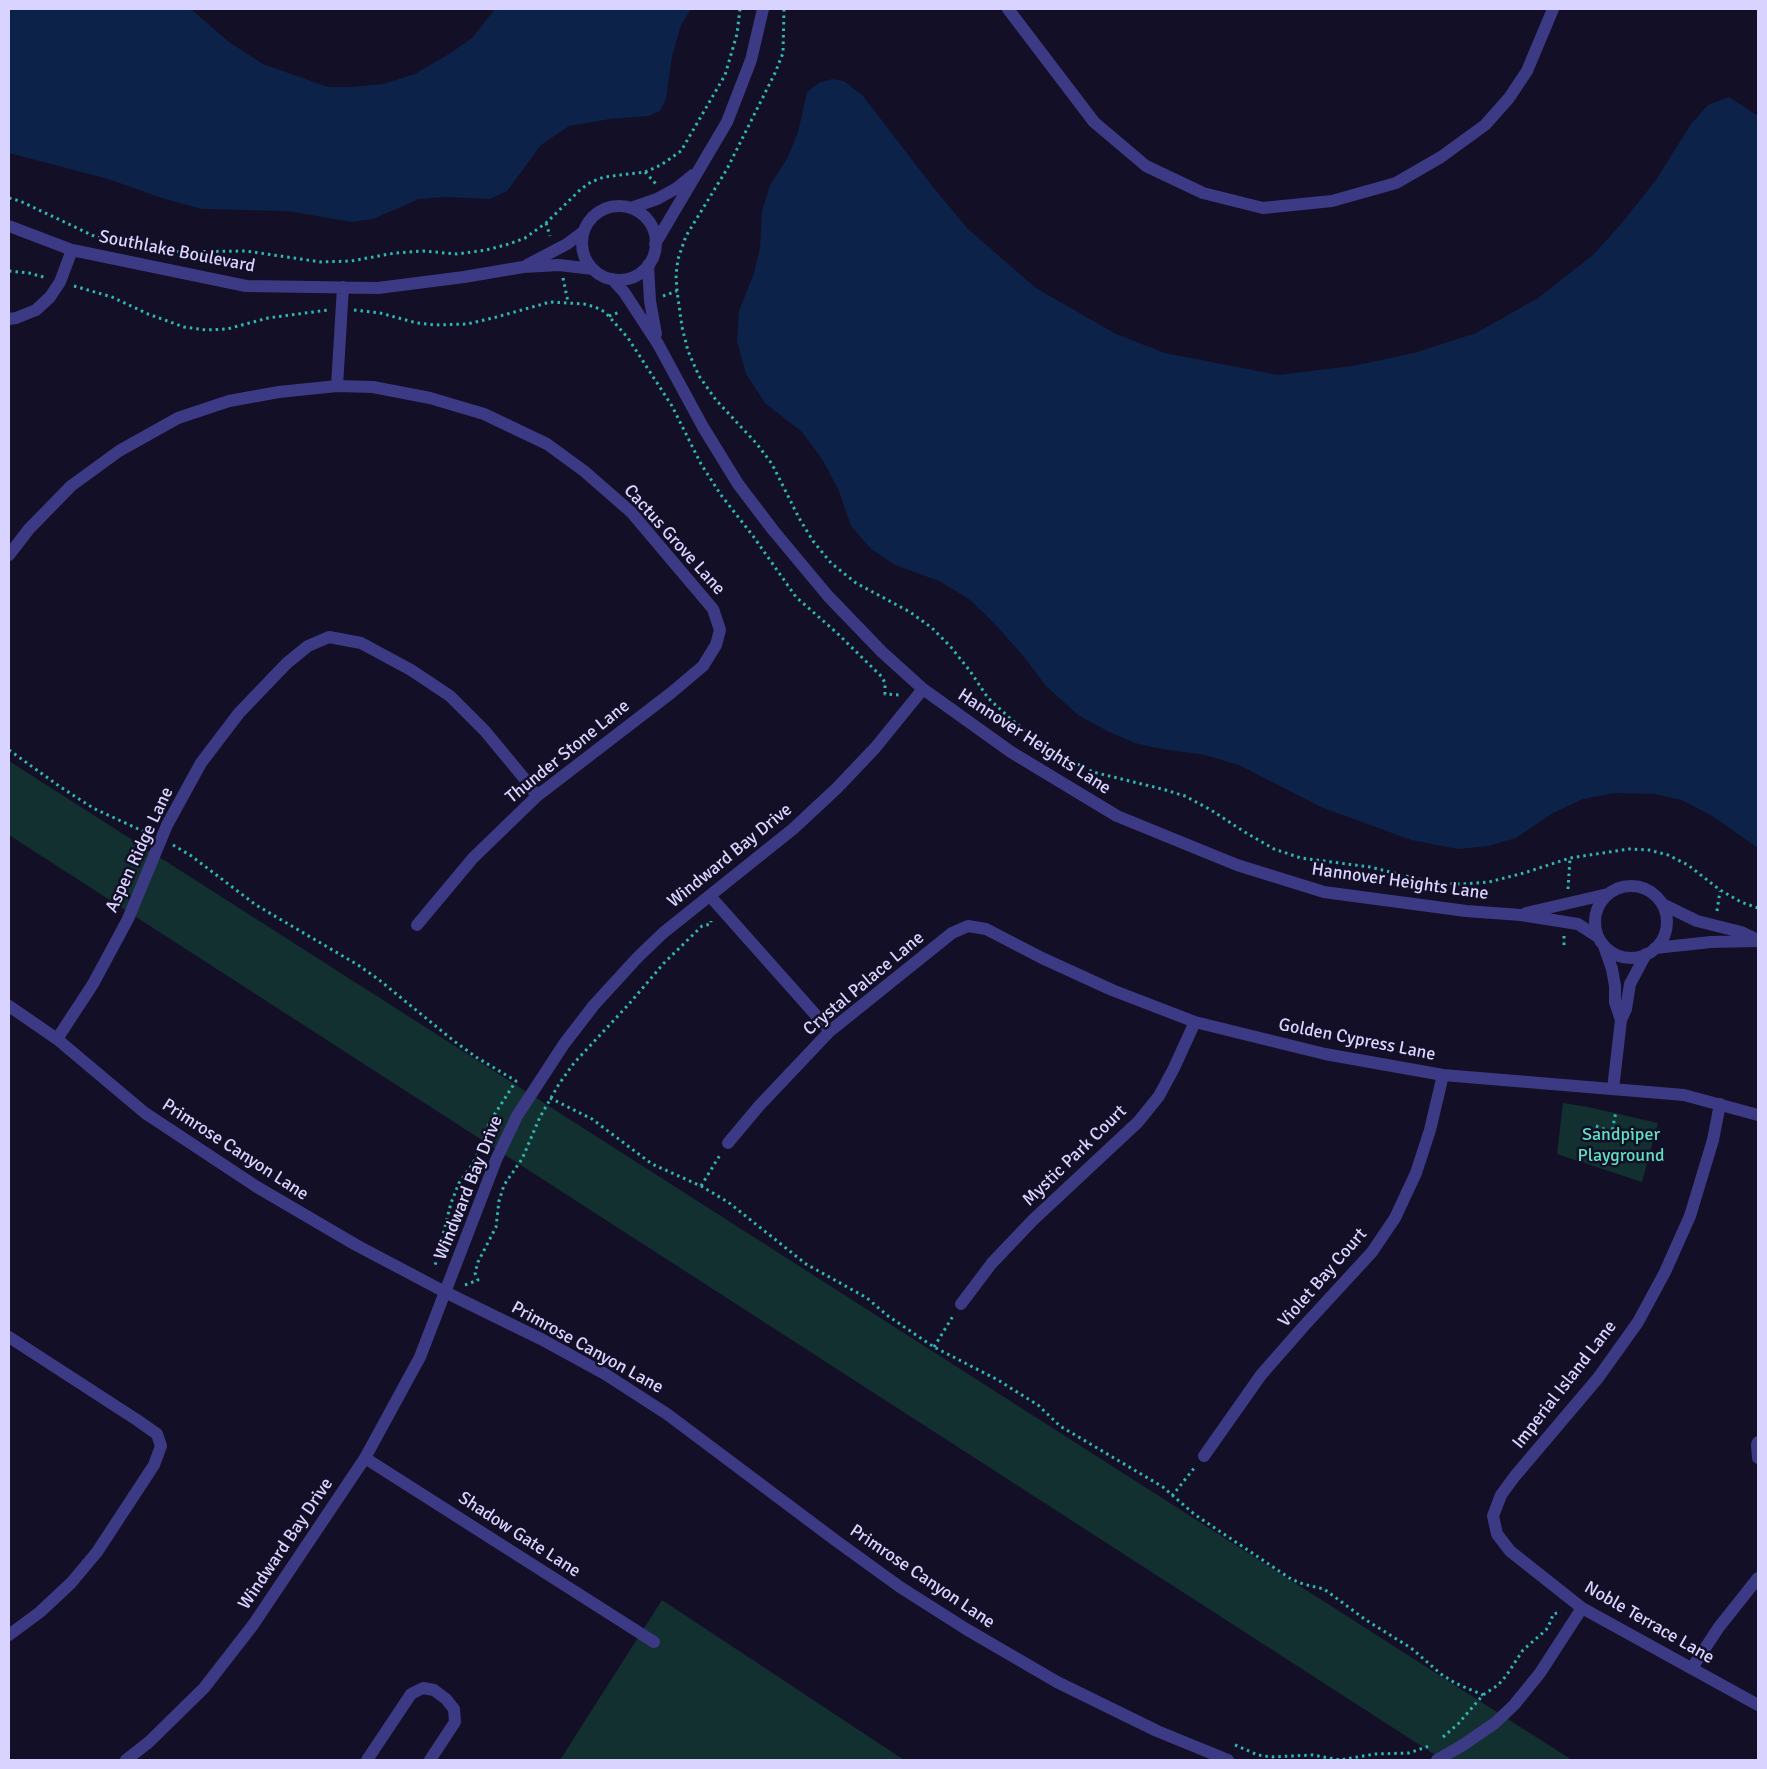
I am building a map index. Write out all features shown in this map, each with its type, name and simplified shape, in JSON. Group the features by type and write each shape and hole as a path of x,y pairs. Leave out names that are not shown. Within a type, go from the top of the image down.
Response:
{"street":[{"name":"Southlake Boulevard","path":"648,265 654,255 656,244 727,122 751,60 763,9"},
{"path":"1008,9 1094,122 1146,166 1203,193 1263,208 1332,201 1387,186 1396,183 1441,157 1485,124 1509,98 1527,71 1553,9"},
{"name":"Southlake Boulevard","path":"522,267 567,244 583,232 589,221 597,213 608,208 619,206 631,208 658,200 677,188 699,170"},
{"path":"631,208 649,222 654,232 656,244"},
{"name":"Southlake Boulevard","path":"9,226 72,250 246,286 378,288 464,277 522,267 559,266 593,270 601,276 612,280"},
{"path":"583,232 581,242 583,252 586,261 593,270"},
{"path":"9,319 36,310 50,297 60,282 72,250"},
{"path":"612,280 632,278 648,265"},
{"name":"Hannover Heights Lane","path":"648,265 651,308 658,344"},
{"name":"Hannover Heights Lane","path":"612,280 624,292 658,344 703,427 738,484 828,596 921,692 1012,752 1117,816 1237,865 1324,892 1466,911 1521,914 1578,924 1601,941 1613,953 1624,957 1635,957 1650,951 1680,944 1758,940"},
{"path":"337,386 343,287"},
{"name":"Cactus Grove Lane","path":"9,555 29,529 71,486 119,451 178,418 229,401 279,392 337,386 373,387 430,398 484,414 547,444 584,471 631,512 713,609 720,630"},
{"name":"Thunder Stone Lane","path":"417,925 473,858 537,796 671,693 703,666 716,645 720,630"},
{"name":"Aspen Ridge Lane","path":"57,1039 93,984 128,919 166,825 201,763 239,713 288,663 308,646 329,637 361,643 411,670 450,696 485,731 537,796"},
{"name":"Windward Bay Drive","path":"126,1760 149,1742 204,1688 253,1625 364,1458 420,1357 496,1160 517,1116 570,1036 619,977 663,933 793,829 837,788 875,748 921,692"},
{"name":"Hannover Heights Lane","path":"1521,914 1608,894 1619,888 1632,886 1644,888 1654,894 1662,904 1697,921 1742,932 1758,940"},
{"path":"1608,894 1600,903 1595,926 1612,969 1615,1002 1621,1020"},
{"path":"710,896 830,1032"},
{"path":"1613,1089 1621,1020 1626,1009 1630,984 1650,951 1662,939 1666,929 1666,916 1662,904"},
{"name":"Crystal Palace Lane","path":"728,1143 759,1106 830,1032 952,933 968,926"},
{"name":"Golden Cypress Lane","path":"968,926 986,929 1042,958 1112,990 1195,1022 1325,1054 1443,1075 1684,1095 1758,1115"},
{"name":"Primrose Canyon Lane","path":"9,1006 57,1039 145,1113 257,1187 356,1245 445,1292 542,1339 605,1374 667,1414 834,1540 900,1587 966,1629 1056,1682 1157,1731 1228,1760"},
{"name":"Mystic Park Court","path":"961,1304 992,1263 1033,1220 1138,1122 1159,1096 1195,1022"},
{"name":"Violet Bay Court","path":"1204,1456 1261,1375 1372,1252 1395,1218 1416,1173 1430,1130 1443,1075"},
{"name":"Imperial Island Lane","path":"1493,1516 1502,1495 1515,1476 1598,1378 1638,1322 1690,1216 1713,1140 1720,1104"},
{"path":"9,1337 157,1434 161,1446 154,1465 97,1552 71,1582 40,1612 9,1635"},
{"path":"1758,1442 1758,1458"},
{"name":"Shadow Gate Lane","path":"364,1458 654,1642"},
{"name":"Noble Terrace Lane","path":"1493,1516 1498,1534 1510,1551 1582,1608 1758,1705"},
{"path":"1692,1668 1719,1627 1758,1578"},
{"path":"1437,1760 1464,1746 1514,1705 1540,1673 1582,1608"},
{"path":"367,1760 411,1694 423,1688 434,1690 454,1708 455,1722 430,1760"}],"path":[{"path":"138,247 167,252 246,251 321,262 351,261 395,253 457,254 486,250 525,238 546,224 581,189 591,182 604,177 645,172 661,165 681,150 725,75 737,34 740,9"},
{"path":"784,9 782,53 775,73 727,169 686,236 678,259 677,291 682,327 688,351 700,376 716,400 757,444 772,464 799,518 813,541 831,562 856,583 910,612 932,628 950,646 970,671 988,698 1038,741 1093,772 1185,796 1274,849 1301,858 1370,867 1435,883 1463,884 1489,882 1570,858 1621,850 1649,850 1668,855 1688,865 1720,890 1741,902 1758,908"},
{"path":"9,198 28,204 96,237 121,243"},
{"path":"9,271 28,273 112,297 175,324 206,330 227,329 296,313 342,309 380,312 417,323 435,325 476,322 550,302 584,304 595,307 605,312 633,345 672,406 701,464 796,597 837,633 882,677 885,683 885,694 921,692"},
{"path":"9,750 93,808 145,832"},
{"path":"177,847 256,905 358,965 454,1041 476,1057 516,1081 489,1122 481,1147 472,1165 458,1183 435,1266"},
{"path":"478,1280 475,1273 478,1262 496,1227 504,1185 525,1154 550,1098 574,1063 664,963 702,926 711,924"},
{"path":"550,1098 592,1119 652,1164 701,1186 728,1202 794,1256 867,1298 888,1316 934,1347 1017,1392 1038,1406 1060,1426 1163,1487 1194,1514 1291,1579 1324,1589 1366,1620 1411,1648 1441,1674 1455,1683 1483,1695"},
{"path":"1612,1132 1616,1111"},
{"path":"1596,1126 1612,1132 1628,1134"},
{"path":"701,1186 728,1143"},
{"path":"934,1347 961,1304"},
{"path":"1172,1496 1204,1456"},
{"path":"1439,1740 1458,1724 1483,1695 1498,1685 1523,1650 1546,1630 1553,1614 1582,1608"},
{"path":"1232,1744 1258,1755 1271,1758 1313,1755 1340,1760 1375,1754 1409,1753 1428,1747 1433,1743"}],"green space":[{"path":"9,761 1572,1760 1443,1760 9,835"},
{"name":"Sandpiper Playground","path":"1563,1103 1658,1123 1642,1182 1557,1154"},
{"path":"662,1600 904,1760 560,1760"}],"water":[{"path":"9,9 191,9 229,42 263,64 328,87 351,87 383,84 415,74 472,38 495,9 691,9 681,25 672,56 666,99 660,111 648,116 610,119 569,126 541,145 507,191 490,199 446,197 419,199 373,219 352,222 287,211 202,209 162,198 108,179 9,153"},
{"path":"832,79 844,81 863,96 968,229 1036,288 1116,334 1165,353 1278,375 1352,366 1414,353 1476,333 1538,298 1593,255 1621,224 1656,180 1691,124 1708,105 1729,97 1758,116 1758,848 1712,816 1682,800 1654,794 1615,793 1583,799 1553,813 1516,838 1488,846 1458,849 1411,840 1321,807 1239,765 1205,755 1135,743 1107,731 1078,715 1046,686 1025,658 994,623 969,599 939,581 895,565 871,549 851,526 839,491 822,459 802,432 765,403 746,374 737,341 739,311 754,273 760,248 762,211 770,185 788,157 798,132 807,92 819,83"}]}
